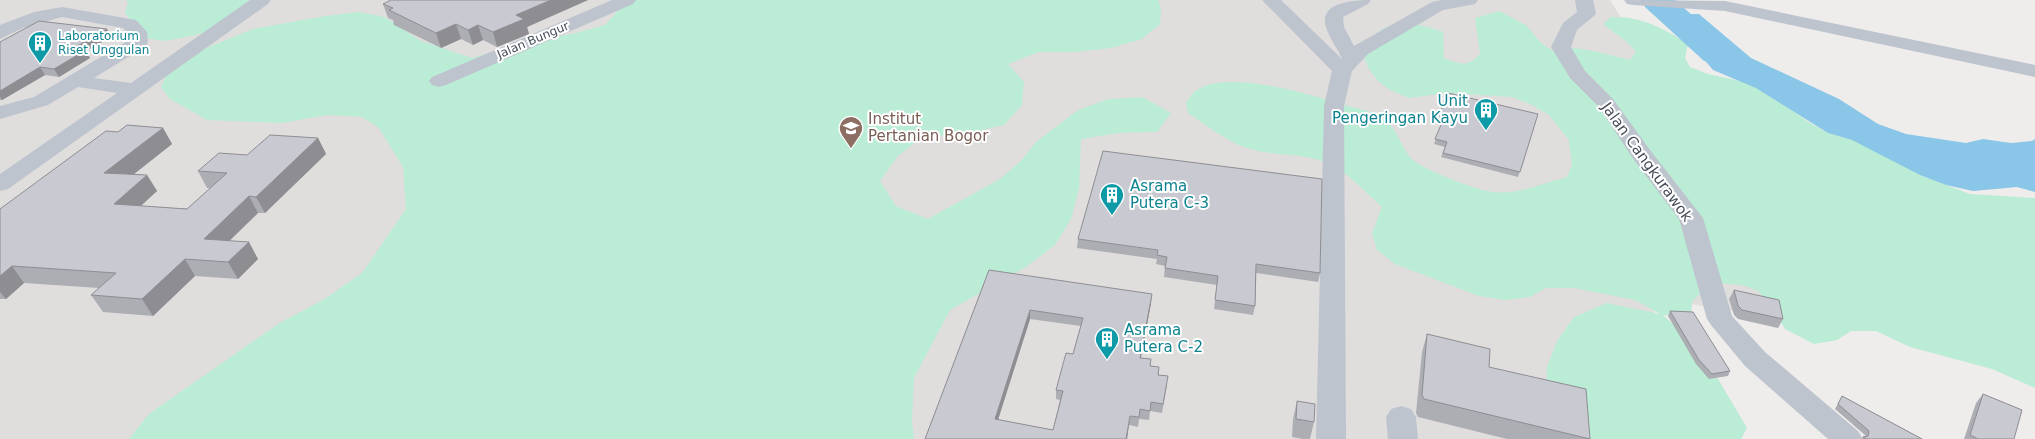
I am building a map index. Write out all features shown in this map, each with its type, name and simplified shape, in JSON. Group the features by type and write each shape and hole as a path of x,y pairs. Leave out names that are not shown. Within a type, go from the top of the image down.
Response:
{"street":[{"path":"0,184 262,0"},
{"name":"Jalan Bungur","path":"439,81 627,0"},
{"path":"1271,0 1347,64"},
{"path":"1347,64 1335,28 1334,15 1362,0"},
{"path":"1331,439 1334,106 1347,64 1361,50 1407,22 1438,6 1469,0"},
{"name":"Jalan Cangkurawok","path":"1584,0 1587,14 1574,20 1567,29 1561,47 1577,74 1606,103 1642,155 1691,218 1720,320 1755,359 1848,439"},
{"path":"1633,0 1716,3 2035,71"},
{"path":"0,33 16,24 40,16 62,12 129,24 138,32 138,42 42,101 0,113"},
{"path":"106,62 165,67"}],"lane":[{"path":"74,81 134,89"}],"shaded area":[{"name":"Institut Pertanian Bogor","path":"0,0 1610,0 1813,324 1647,297 1718,439 0,439"}],"green space":[{"path":"126,0 253,0 220,27 192,36 164,41 144,38 125,13 128,2"},
{"path":"628,0 1158,0 1161,9 1160,24 1142,39 1111,48 1075,52 1039,52 1008,64 1024,82 1022,105 1004,125 964,134 922,137 898,156 880,181 896,206 928,219 1000,179 1021,161 1036,142 1078,110 1108,99 1142,97 1171,113 1157,132 1119,133 1081,139 1079,189 1071,219 1055,245 1026,267 950,310 914,378 912,421 914,439 129,439 149,414 278,324 326,298 362,273 406,209 403,167 379,128 362,117 327,115 282,123 207,120 170,99 161,87 168,71 189,55 253,29 359,12 385,17 421,41 472,58 538,39 572,34 605,25"},
{"path":"1500,11 1527,26 1541,43 1553,51 1570,48 1580,49 1630,60 1636,52 1627,42 1603,24 1611,17 1622,17 1651,24 1688,44 1685,58 1690,67 1708,74 1755,84 1807,121 1828,133 1852,140 1874,143 1920,175 1970,194 2035,198 2035,388 1992,369 1910,347 1876,331 1851,331 1837,340 1814,344 1785,329 1773,309 1758,291 1742,285 1715,283 1702,291 1692,302 1691,317 1663,315 1701,350 1747,428 1741,439 1564,439 1546,399 1547,367 1557,341 1574,317 1607,303 1660,314 1635,300 1574,288 1546,288 1530,297 1505,300 1479,296 1395,264 1377,250 1372,233 1382,207 1341,171 1316,159 1263,152 1236,144 1188,113 1186,102 1193,93 1206,86 1223,82 1266,85 1308,94 1377,115 1395,131 1412,159 1438,174 1475,188 1493,192 1511,192 1567,177 1572,165 1569,140 1549,115 1532,105 1512,97 1447,93 1409,98 1390,90 1378,81 1369,69 1361,50 1378,32 1388,26 1412,24 1443,32 1444,58 1454,62 1468,63 1480,54 1475,18"}],"water":[{"path":"1661,14 1699,14 1751,58 1839,99 1878,124 1906,134 1966,143 1983,139 2011,143 2035,139 2035,192 2017,187 1973,191 1946,185 1920,175 1852,140 1828,133 1756,88 1713,70 1697,51 1667,26"}],"building":[{"path":"391,0 551,0 516,15 524,19 493,32 478,25 468,30 456,24 436,33 389,10 393,8 383,4"},
{"name":"Laboratorium Riset Unggulan","path":"39,21 107,29 72,49 86,50 54,69 40,67 0,91 0,42"},
{"name":"Unit Pengeringan Kayu","path":"1448,93 1538,114 1520,172 1443,153 1447,142 1435,139 1446,113 1440,112"},
{"path":"127,125 163,128 104,173 147,175 114,204 187,209 227,173 198,171 219,153 247,155 270,135 318,138 256,197 249,196 204,239 249,242 228,262 185,259 142,299 91,295 116,273 12,266 0,276 0,209 106,131 118,132"},
{"name":"Asrama Putera C-3","path":"1103,151 1322,179 1320,273 1256,264 1255,306 1215,300 1218,276 1165,268 1167,257 1157,255 1158,250 1078,239"},
{"name":"Asrama Putera C-2","path":"989,270 1152,294 1140,358 1151,359 1150,366 1159,367 1158,375 1168,376 1163,404 1151,402 1150,411 1140,409 1139,417 1130,416 1126,439 925,439","holes":["1030,310 1083,318 1073,354 1066,353 1056,390 1063,391 1053,430 995,419"]},
{"path":"1734,290 1779,300 1783,319 1742,310 1738,306"},
{"path":"1670,311 1693,312 1730,371 1712,374 1699,360"},
{"path":"1427,334 1490,349 1489,367 1586,389 1590,439 1424,399 1422,395"},
{"path":"1983,394 2022,410 2014,439 1978,439 1970,435"},
{"path":"1842,396 1922,439 1867,439 1863,437 1868,436 1869,431 1838,404"},
{"path":"1297,401 1315,404 1314,422 1296,419"}],"waterway":[{"path":"1656,0 1716,54"}],"place":[{"name":"Laboratorium Riset Unggulan","path":"40,64"},
{"name":"Unit Pengeringan Kayu","path":"1486,131"},
{"name":"Institut Pertanian Bogor","path":"851,149"},
{"name":"Asrama Putera C-3","path":"1112,216"},
{"name":"Asrama Putera C-2","path":"1107,360"}]}
